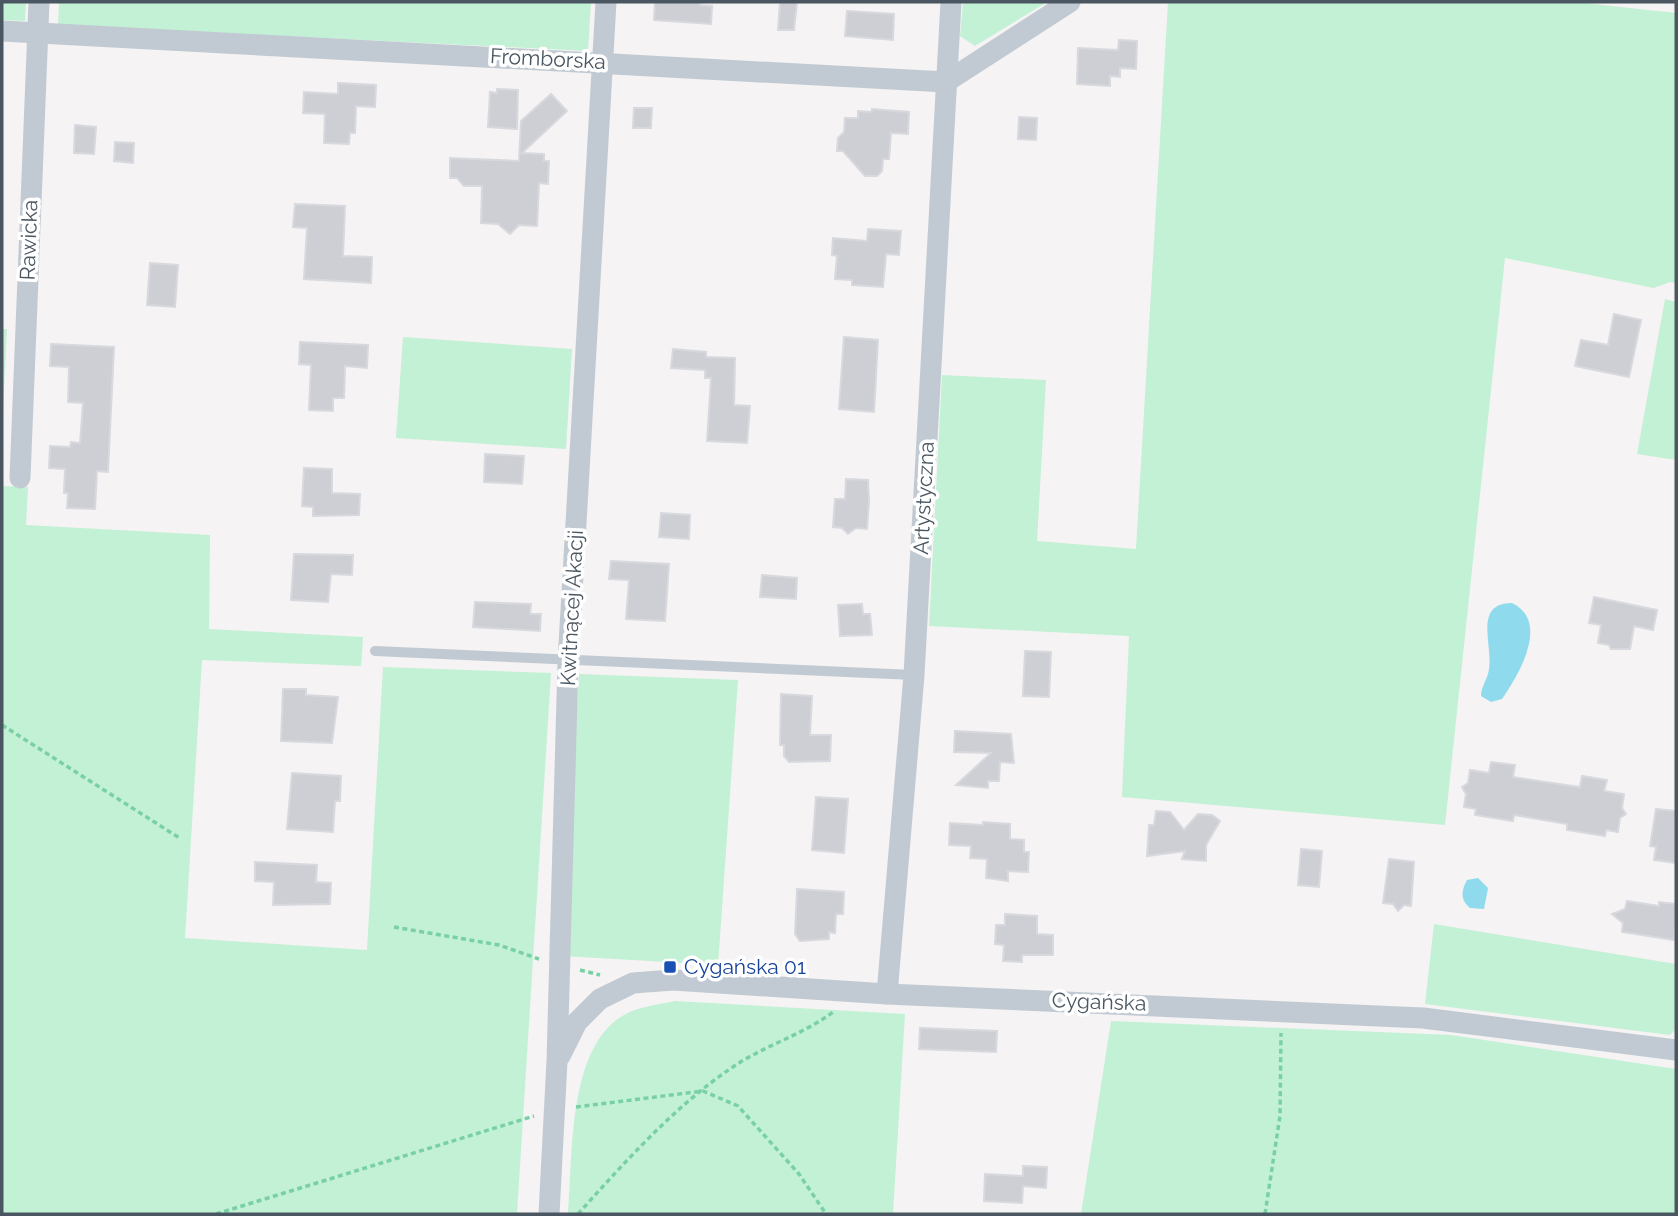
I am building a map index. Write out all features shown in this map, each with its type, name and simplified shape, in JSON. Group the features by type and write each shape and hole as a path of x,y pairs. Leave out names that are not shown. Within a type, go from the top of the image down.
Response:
{"street":[{"name":"Rawicka","path":"20,478 39,2"},
{"name":"Kwitnącej Akacji","path":"549,1214 557,1061 568,662 606,2"},
{"name":"Artystyczna","path":"887,994 914,674 951,2"},
{"path":"947,82 1070,2"},
{"name":"Fromborska","path":"2,31 947,82"},
{"name":"Cygańska","path":"557,1061 577,1022 600,999 633,983 673,980 887,994 1423,1018 1676,1050"}],"lane":[{"path":"375,651 568,662 826,668 914,674"}],"path":[{"path":"2,725 181,839"},
{"path":"394,927 499,946 558,965 633,983"},
{"path":"578,1214 652,1137 731,1068 814,1026 860,991"},
{"path":"1265,1214 1280,1116 1282,1010"},
{"path":"216,1214 327,1182 449,1140 554,1110 703,1091 738,1106 799,1174 826,1214"}],"green space":[{"path":"2,2 26,2 25,21 2,20"},
{"path":"59,2 591,2 588,51 58,25"},
{"path":"963,2 1047,2 975,46 960,36"},
{"path":"1168,2 1575,2 1676,13 1676,283 1670,282 1654,288 1505,258 1445,825 1122,797 1129,636 929,626 942,375 1046,380 1037,541 1136,549"},
{"path":"1665,299 1676,302 1676,460 1637,454"},
{"path":"2,329 7,329 2,429"},
{"path":"403,337 572,349 566,449 396,438"},
{"path":"2,486 28,487 26,525 210,535 209,629 363,637 361,666 202,660 185,938 367,950 383,667 551,673 517,1214 2,1214"},
{"path":"579,674 738,680 718,965 563,956"},
{"path":"1434,924 1676,964 1676,1029 1670,1035 1425,1004"},
{"path":"675,1001 905,1014 893,1214 568,1214 576,1105 592,1052 605,1030 624,1015"},
{"path":"1111,1021 1451,1035 1676,1069 1676,1214 1081,1214"}],"water":[{"path":"1512,603 1523,612 1529,623 1528,650 1502,699 1491,702 1481,696 1490,659 1487,627 1493,610 1500,605"},
{"path":"1478,878 1488,888 1484,909 1470,908 1463,899 1467,880"}],"building":[{"path":"655,2 701,2 700,5 712,6 711,24 654,20"},
{"path":"780,2 797,2 794,30 778,30"},
{"path":"847,11 894,14 893,40 845,36"},
{"path":"1119,40 1137,41 1136,69 1120,68 1120,77 1110,76 1110,86 1077,84 1078,48 1118,50"},
{"path":"338,83 376,85 375,107 356,106 355,133 350,133 349,144 324,143 325,114 303,113 304,92 338,94"},
{"path":"497,89 518,90 517,129 488,127 490,92 497,93"},
{"path":"551,94 567,111 522,153 544,154 544,161 549,161 548,184 539,183 537,226 519,225 510,234 498,224 481,223 482,186 464,186 457,178 450,178 450,158 519,161 521,121"},
{"path":"634,108 652,108 651,128 633,128"},
{"path":"872,109 909,112 908,134 891,133 889,159 883,159 882,171 877,176 865,176 843,151 837,151 838,138 844,132 845,118 858,118 858,111 872,112"},
{"path":"1019,117 1037,118 1036,140 1018,139"},
{"path":"75,125 96,127 94,154 74,153"},
{"path":"115,142 134,143 133,163 114,161"},
{"path":"295,204 345,206 343,256 372,257 371,283 304,279 307,228 293,227"},
{"path":"868,229 901,231 899,255 886,254 883,287 852,285 852,280 835,279 837,256 832,255 833,238 867,241"},
{"path":"150,263 178,265 175,307 147,305"},
{"path":"1614,314 1641,320 1629,377 1575,366 1581,340 1608,345"},
{"path":"844,337 878,340 874,412 839,409"},
{"path":"300,342 368,345 367,368 345,366 344,398 333,398 333,411 309,410 311,365 299,364"},
{"path":"51,344 114,347 108,472 97,471 95,509 67,508 68,493 64,493 65,469 49,468 50,446 70,447 71,442 80,443 83,403 68,402 69,367 50,366"},
{"path":"673,349 706,352 706,357 735,358 734,405 750,406 747,443 707,441 711,378 705,378 705,370 671,368"},
{"path":"485,454 524,456 522,484 484,482"},
{"path":"304,468 332,469 332,493 360,494 359,515 313,516 313,507 302,506"},
{"path":"846,479 868,480 869,501 867,529 856,528 848,534 842,528 833,527 835,499 845,499"},
{"path":"661,513 690,515 689,539 659,537"},
{"path":"294,554 353,555 352,575 331,574 328,602 291,600"},
{"path":"611,561 669,564 665,621 626,619 629,580 609,579"},
{"path":"762,575 797,578 796,599 760,597"},
{"path":"1594,597 1657,610 1653,630 1634,626 1630,649 1611,649 1609,645 1598,643 1601,625 1589,623"},
{"path":"475,602 531,604 530,614 541,614 540,631 473,627"},
{"path":"862,604 863,614 870,614 872,635 840,636 838,605"},
{"path":"1025,651 1051,652 1049,697 1023,696"},
{"path":"283,689 306,689 306,695 338,697 332,743 281,741"},
{"path":"781,694 812,696 810,735 831,735 830,761 789,762 784,756 784,745 780,745"},
{"path":"955,731 1011,734 1014,763 1000,762 999,781 988,781 988,788 956,785 991,753 954,752"},
{"path":"1491,762 1515,765 1513,777 1532,780 1580,787 1582,776 1607,780 1604,791 1624,794 1622,808 1626,814 1620,818 1618,832 1606,830 1605,836 1567,830 1567,824 1514,815 1513,821 1475,815 1476,809 1464,807 1466,794 1462,787 1468,783 1470,770 1489,773"},
{"path":"292,773 341,776 340,801 335,801 333,832 287,829"},
{"path":"816,797 848,799 844,853 812,850"},
{"path":"1656,809 1676,811 1676,863 1654,860 1656,847 1650,846"},
{"path":"1156,811 1170,812 1184,830 1198,814 1212,815 1220,821 1206,845 1206,861 1182,859 1185,851 1147,856 1149,825 1154,825"},
{"path":"983,822 1010,824 1010,839 1024,840 1024,852 1029,852 1028,872 1008,871 1008,881 986,878 987,859 970,858 971,846 949,845 950,823 983,825"},
{"path":"1301,849 1322,851 1319,887 1298,885"},
{"path":"1389,859 1414,862 1411,906 1404,905 1398,911 1393,904 1383,903"},
{"path":"255,862 317,865 316,882 331,883 330,904 273,905 274,882 255,881"},
{"path":"797,889 844,892 843,914 836,914 835,933 829,932 829,939 800,941 795,934"},
{"path":"1627,901 1659,906 1659,902 1676,904 1674,940 1622,932 1623,923 1612,914 1625,909"},
{"path":"1005,914 1037,916 1037,934 1053,935 1053,955 1022,955 1022,962 1003,961 1004,945 995,944 996,925 1005,925"},
{"path":"920,1028 997,1031 996,1052 919,1049"},
{"path":"1023,1166 1047,1167 1046,1188 1023,1186 1022,1203 984,1201 985,1174 1023,1176"}],"place":[{"name":"Cygańska 01","path":"670,967"}]}
